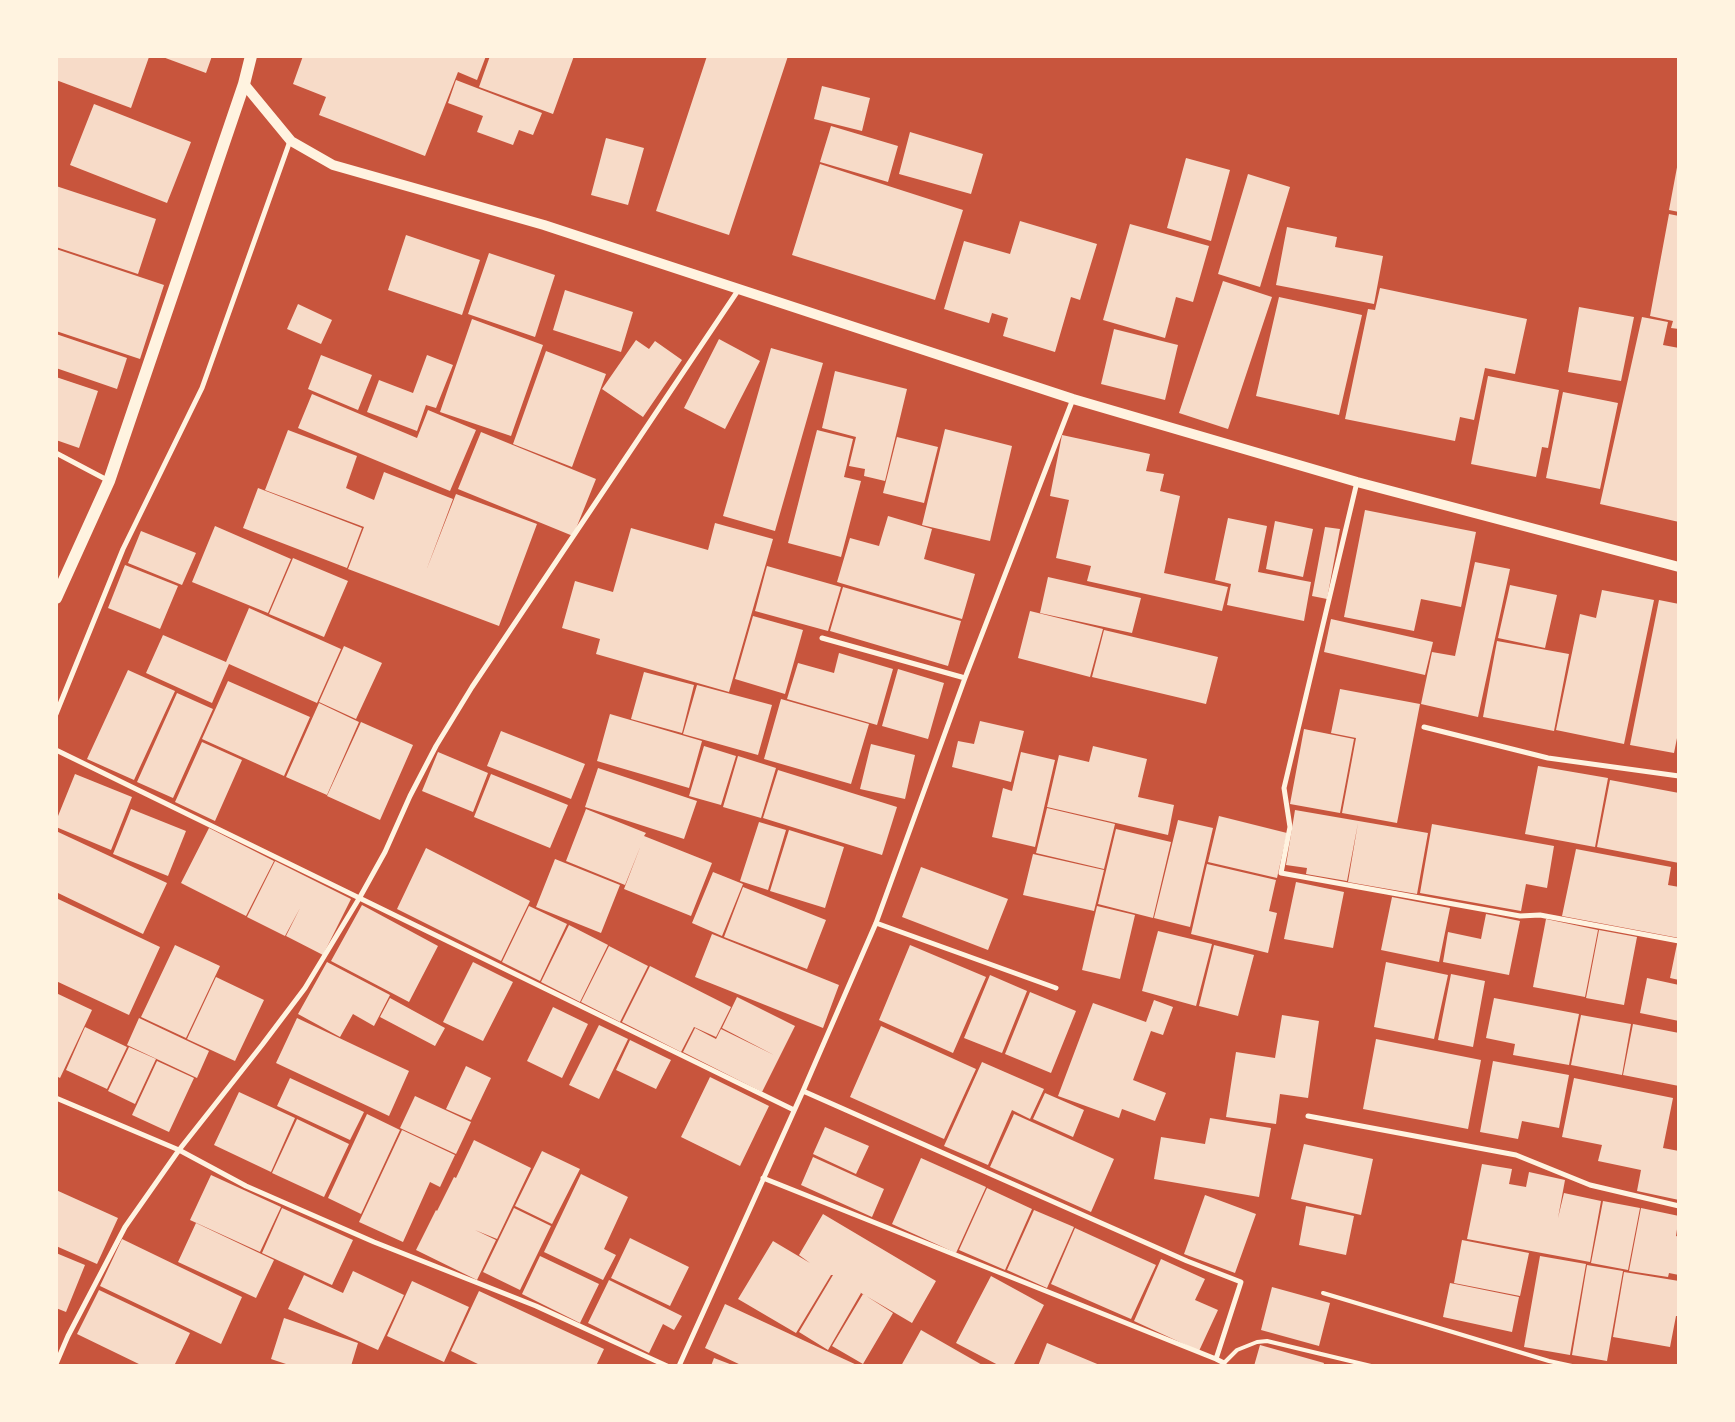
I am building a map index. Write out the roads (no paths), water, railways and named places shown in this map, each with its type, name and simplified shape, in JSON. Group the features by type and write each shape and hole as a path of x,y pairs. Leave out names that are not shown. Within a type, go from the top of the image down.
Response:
{"main road":[{"path":"56,598 109,480 244,84 251,56"},
{"path":"244,84 291,141 333,165 544,225 1074,399 1357,482 1679,567"}],"street":[{"path":"56,714 123,549 202,388 291,141"},
{"path":"56,1364 68,1336 125,1227 179,1150 305,988 360,897 436,746 472,687 740,289"},
{"path":"679,1366 876,924 965,678 1074,399"},
{"path":"56,453 109,480"},
{"path":"1357,482 1284,788 1290,827 1281,873 1520,916 1540,915 1679,942"},
{"path":"822,638 965,678"},
{"path":"1424,727 1548,758 1679,776"},
{"path":"56,750 794,1110"},
{"path":"876,924 1056,988"},
{"path":"803,1091 1187,1261 1240,1282 1216,1359"},
{"path":"56,1098 179,1150 246,1186 374,1242 536,1306 667,1366"},
{"path":"1308,1116 1516,1155 1590,1185 1679,1206"},
{"path":"764,1178 1216,1359 1223,1364"}],"lane":[{"path":"1323,1293 1549,1361 1572,1366"},
{"path":"1223,1364 1237,1350 1267,1340 1371,1366"}]}
